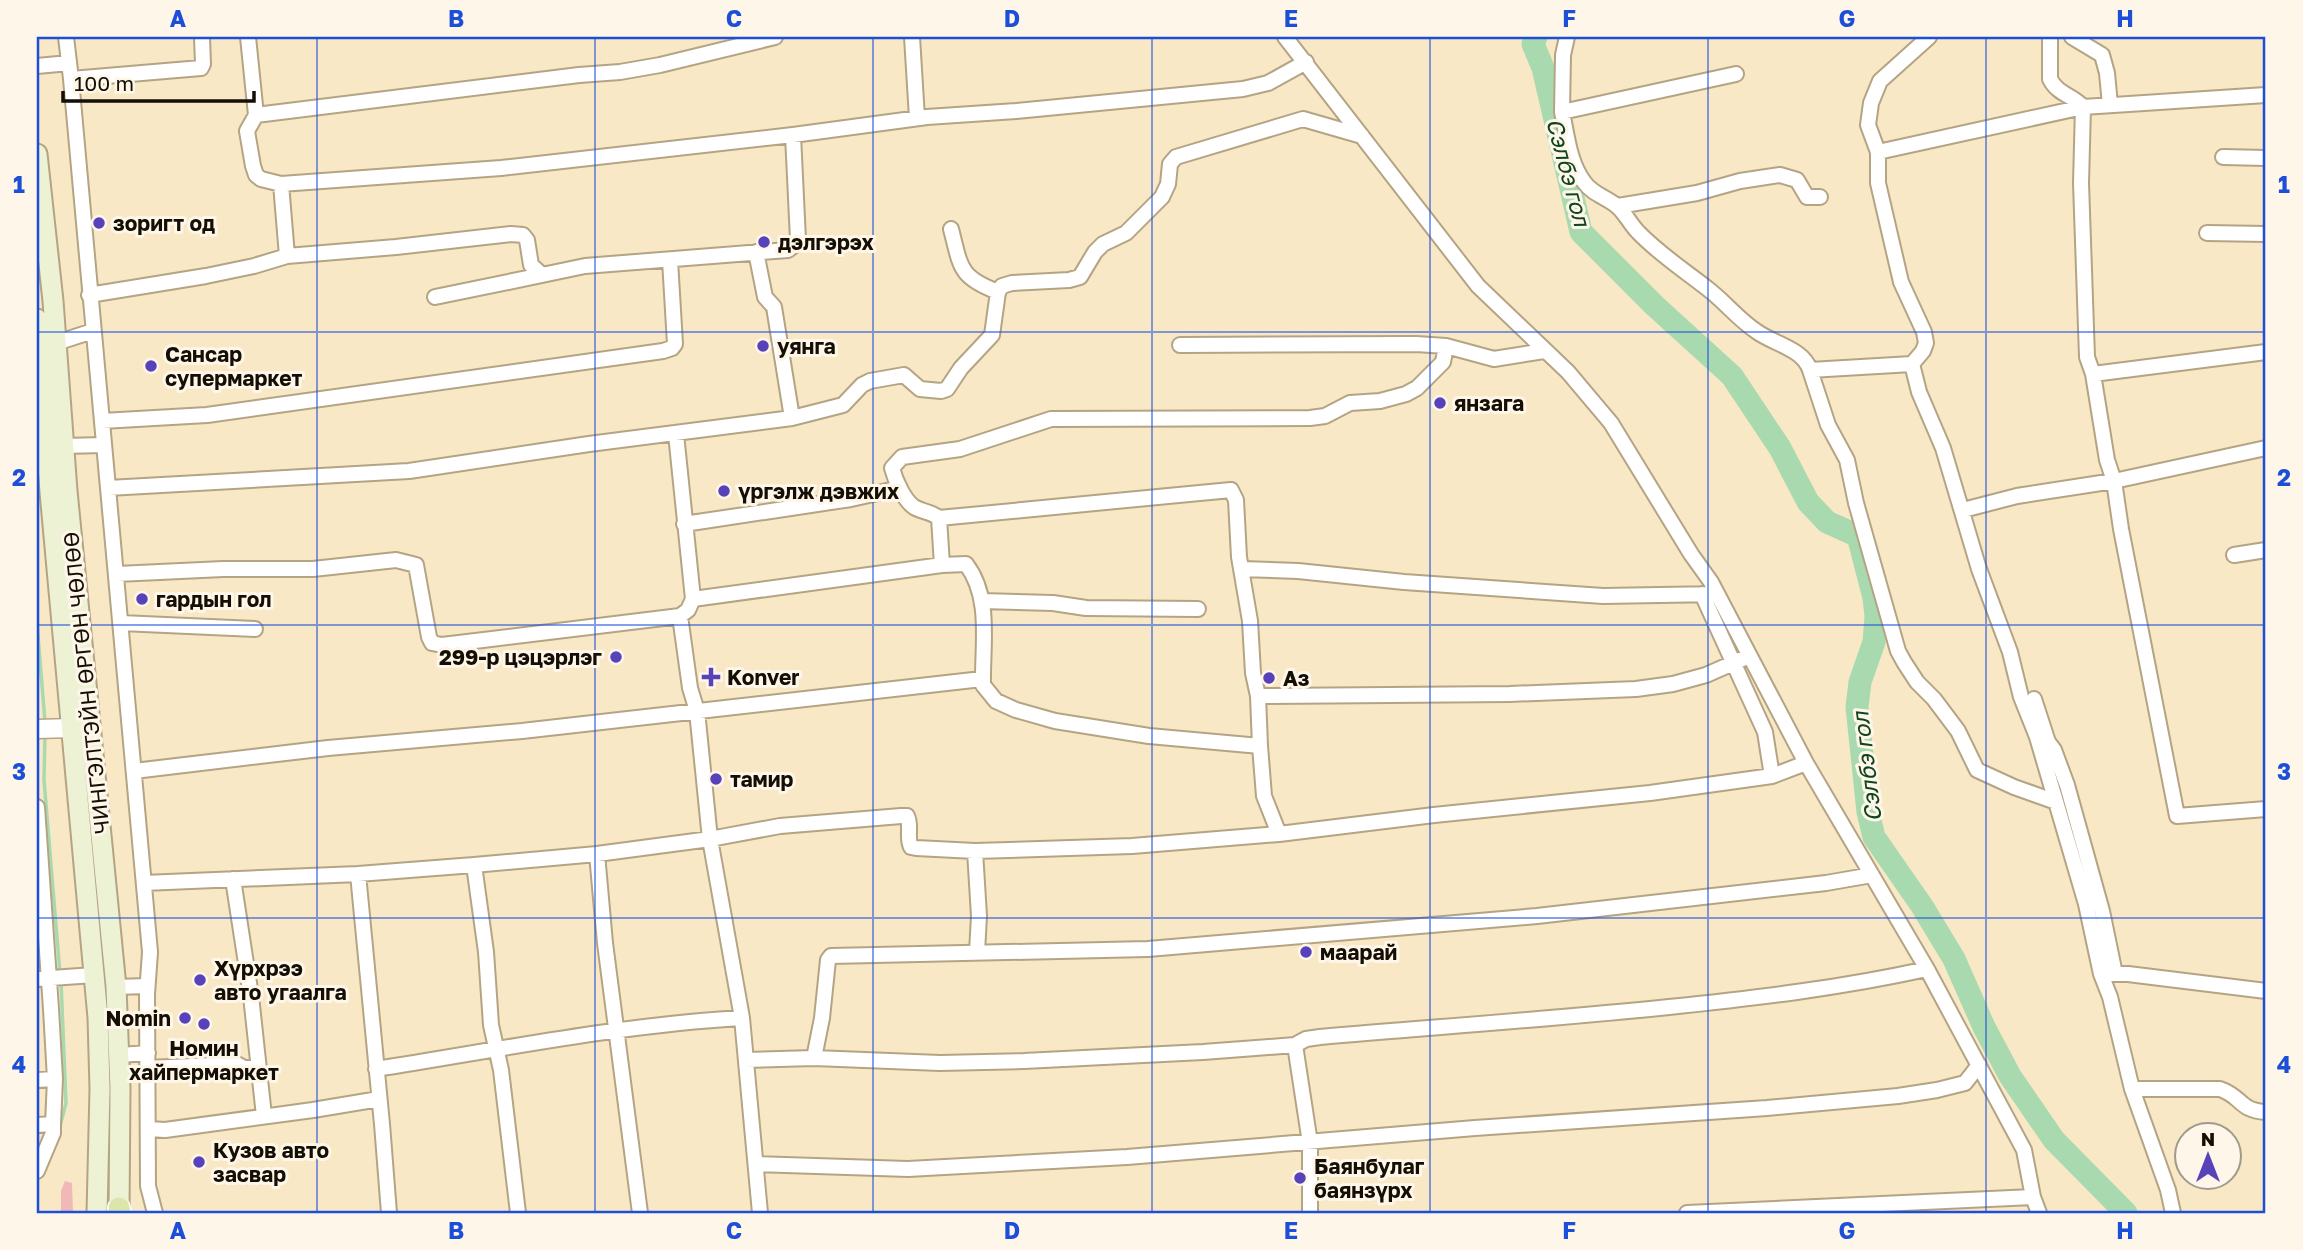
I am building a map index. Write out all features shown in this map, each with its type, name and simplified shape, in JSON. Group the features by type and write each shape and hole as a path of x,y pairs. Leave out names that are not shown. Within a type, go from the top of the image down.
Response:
{"main road":[{"name":"ЧИНГЭЛТЭЙН ӨРГӨН ЧӨЛӨӨ","path":"37,162 116,987 120,1055 119,1212"},
{"name":"ЧИНГЭЛТЭЙН ӨРГӨН ЧӨЛӨӨ","path":"37,319 50,492 73,728 85,975 100,1089 97,1213"}],"street":[{"path":"66,37 150,952 148,1186 155,1213"},
{"path":"71,79 203,67 202,37"},
{"path":"248,37 256,115 247,131 253,166 256,175 281,184 514,166 793,135 917,118 1243,89 1268,83 1306,62"},
{"path":"256,115 620,72 775,37"},
{"path":"912,37 917,118"},
{"path":"1285,37 1478,286 1584,388 1611,423 1749,656 1806,762 1927,969 2024,1150 2033,1197 2039,1213"},
{"path":"1567,37 1563,55 1562,112 1572,158 1583,181 1592,191 1618,206 1635,230 1659,253 1710,291 1742,321 1764,337 1807,360 1828,425 1847,460 1856,503 1898,651 1904,662 1958,731 1978,770 2056,802"},
{"path":"1810,370 1912,364 1919,359 1926,343 1924,332 1901,282 1878,183 1878,152 1868,125 1871,103 1880,81 1929,37"},
{"path":"2050,37 2050,79 2066,97 2077,100 2082,107 2083,271 2087,357 2093,374 2107,460 2114,481 2123,542 2176,816 2266,809"},
{"path":"2072,37 2102,55 2110,105"},
{"path":"37,66 69,63"},
{"path":"1562,112 1736,74"},
{"path":"1878,152 2082,107 2266,95"},
{"path":"108,488 410,471 589,444 792,418 843,405 862,385 870,381 904,375 920,389 941,391 947,388 961,368 992,335 998,292 1002,286 1080,277 1103,244 1126,233 1162,197 1168,184 1170,164 1176,157 1303,119 1362,136"},
{"path":"435,297 585,266 788,250 797,243 793,135"},
{"path":"2223,158 2266,158"},
{"path":"1618,206 1780,175 1797,180 1807,197 1820,197"},
{"path":"281,184 287,256"},
{"path":"951,229 960,261 969,278 975,284 998,292"},
{"path":"2207,233 2266,234"},
{"path":"89,295 206,276 287,256 511,234 523,235 527,240 531,265 542,275"},
{"path":"757,252 765,297 774,307 792,418"},
{"path":"102,421 219,414 663,351 675,344 670,260"},
{"path":"56,343 93,331"},
{"path":"1180,345 1446,346 1494,359 1544,351"},
{"path":"1279,834 1264,796 1250,621 1239,557 1236,500 1231,490 939,518 929,511 912,506 900,488 892,468 902,457 960,449 1051,419 1325,416 1350,403 1398,397 1417,388 1443,362 1446,346"},
{"path":"2093,374 2266,352"},
{"path":"1912,364 1919,392 1943,448 1979,569 2010,652 2021,697 2037,737 2108,974"},
{"path":"117,574 223,569 313,569 397,560 410,562 416,565 429,636 432,643 442,645 680,616 688,610 693,599 676,434"},
{"path":"63,446 104,445"},
{"path":"1963,510 2017,496 2114,481 2266,448"},
{"path":"684,524 851,499 900,488"},
{"path":"939,518 942,565"},
{"path":"2234,555 2266,550"},
{"path":"693,599 966,564 971,570 982,601 982,685 996,701 1016,710 1055,721 1149,736 1260,746"},
{"path":"1242,569 1298,571 1404,582 1603,596 1710,594"},
{"path":"1710,594 1732,663 1765,732 1772,775"},
{"path":"982,601 1054,603 1086,608 1198,609"},
{"path":"680,616 690,688 697,711 710,839 742,1018 760,1213"},
{"path":"121,623 255,629"},
{"path":"1258,696 1510,694 1636,689 1673,684 1706,675 1749,656"},
{"path":"134,771 982,679"},
{"path":"2034,699 2048,742 2054,750 2067,786 2102,911 2110,997 2132,1089 2174,1213"},
{"path":"43,728 73,728"},
{"path":"144,883 358,874 474,865 597,854 710,839 780,826 907,816 911,847 975,851 1177,844 1650,793 1772,775 1806,762"},
{"path":"37,807 46,911 45,978 55,1079 53,1133 37,1171"},
{"path":"975,851 979,916 977,952"},
{"path":"597,854 616,1032 640,1213"},
{"path":"474,865 486,952 489,1015 501,1070 518,1213"},
{"path":"358,874 389,1213"},
{"path":"814,1058 822,1018 828,960 831,956 1148,949 1537,916 1826,883 1872,875"},
{"path":"233,879 251,996 264,1116"},
{"path":"746,1060 814,1058 902,1063 1024,1061 1295,1045 1306,1039 1320,1037 1575,1016 1767,996 1862,984 1927,969"},
{"path":"2108,974 2266,990"},
{"path":"45,978 85,975"},
{"path":"116,987 148,986"},
{"path":"376,1069 533,1042 678,1022 742,1018"},
{"path":"1295,1045 1310,1143 1310,1213"},
{"path":"120,1055 148,1061 258,1067"},
{"path":"756,1164 908,1169 1127,1157 1475,1128 1768,1108 1898,1096 1965,1083 1979,1065"},
{"path":"37,1080 55,1079"},
{"path":"2132,1089 2220,1089 2234,1094 2241,1105 2251,1111 2266,1112"},
{"path":"148,1129 165,1130 313,1110 379,1098"},
{"path":"37,1125 53,1124"},
{"path":"1687,1213 2033,1197"}],"shaded area":[{"path":"65,1181 72,1183 73,1213 61,1213 61,1191"}],"waterway":[{"name":"Сэлбэ гол","path":"1536,37 1533,44 1543,68 1581,232 1655,306 1732,376 1780,448 1808,502 1827,522 1858,536 1876,616 1874,642 1860,682 1857,707 1868,812 1874,837 1922,906 1954,959 1984,1027 2010,1076 2054,1140 2126,1213"},
{"name":"Сэлбэ гол","path":"1542,37 1543,68"},
{"path":"37,623 45,722"},
{"path":"45,734 44,780 60,974"},
{"path":"59,1130 66,1103 61,981"}],"place":[{"name":"зоригт од","path":"99,223"},
{"name":"дэлгэрэх","path":"764,242"},
{"name":"уянга","path":"763,346"},
{"name":"Сансар супермаркет","path":"151,366"},
{"name":"янзага","path":"1440,403"},
{"name":"үргэлж дэвжих","path":"724,491"},
{"name":"гардын гол","path":"142,599"},
{"name":"299-р цэцэрлэг","path":"616,657"},
{"name":"Konver","path":"711,677"},
{"name":"Аз","path":"1269,678"},
{"name":"тамир","path":"716,779"},
{"name":"маарай","path":"1306,952"},
{"name":"Хүрхрээ авто угаалга","path":"200,980"},
{"name":"Nomin","path":"185,1018"},
{"name":"Номин хайпермаркет","path":"204,1024"},
{"name":"Кузов авто засвар","path":"199,1162"},
{"name":"Баянбулаг баянзүрх","path":"1300,1178"}]}
